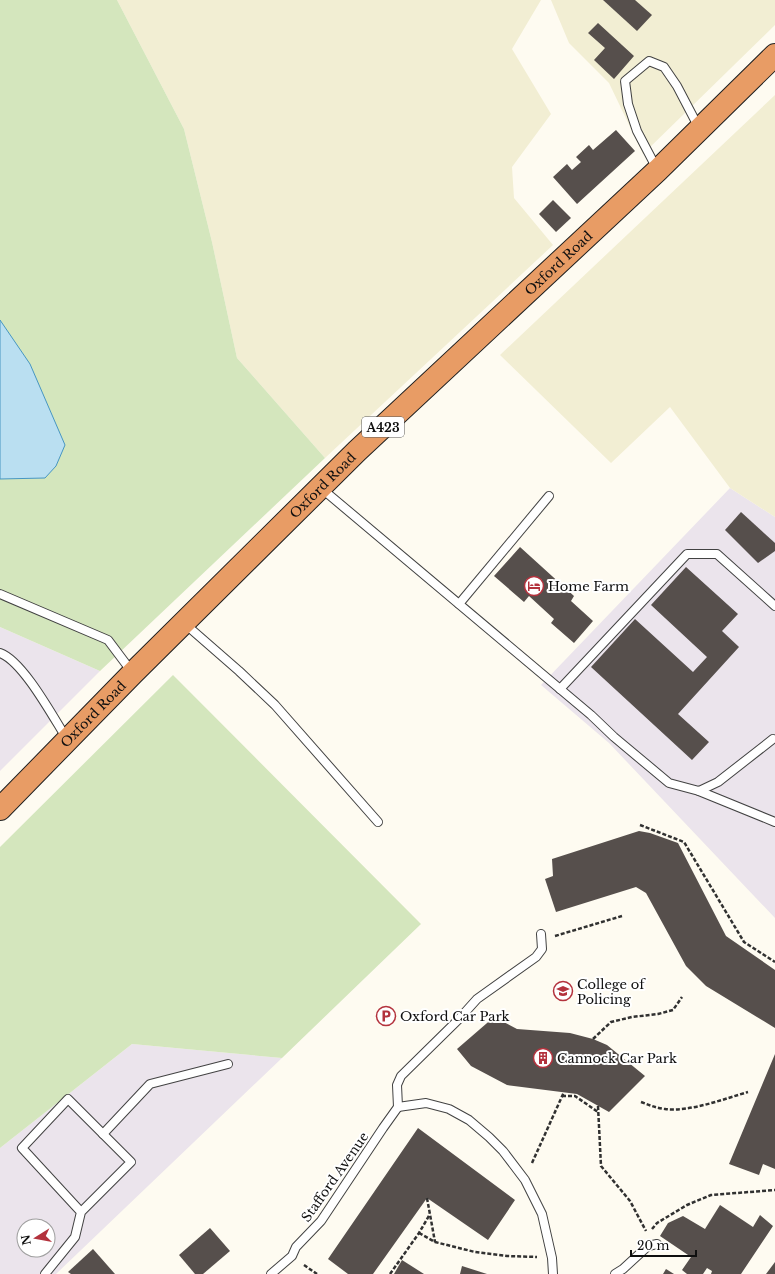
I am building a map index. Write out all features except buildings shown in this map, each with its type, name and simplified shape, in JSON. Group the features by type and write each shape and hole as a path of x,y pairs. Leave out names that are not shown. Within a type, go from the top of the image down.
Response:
{"highway":[{"name":"Oxford Road","path":"0,810 183,622 362,446 658,170 775,55"}],"lane":[{"path":"658,170 637,131 628,104 625,82 649,61 664,67 677,86 699,129"},
{"path":"320,487 591,715 614,738 669,782 699,791 775,822"},
{"path":"459,604 549,496"},
{"path":"560,689 687,554 717,554 775,606"},
{"path":"0,594 108,640 133,673"},
{"path":"183,622 275,705 378,822"},
{"path":"0,653 4,654 19,667 31,682 68,740"},
{"path":"699,791 718,782 773,739"},
{"path":"541,937 542,949 536,957 477,999 459,1019 401,1076 397,1085 398,1107 426,1103 449,1109 469,1120 503,1151 525,1180 542,1214 552,1258 553,1274"},
{"path":"103,1134 150,1084 228,1064"},
{"path":"45,1274 75,1237 82,1212 131,1162 68,1099 22,1148 82,1212"},
{"name":"Stafford Avenue","path":"271,1274 292,1256 296,1247 321,1221 398,1107"},
{"path":"615,1274 623,1269 648,1246 657,1244"}],"path":[{"path":"640,825 684,842 744,942 775,962"},
{"path":"541,937 622,916"},
{"path":"593,1039 611,1022 673,1010 682,997"},
{"path":"525,1180 564,1092"},
{"path":"641,1102 666,1110 697,1106 748,1092"},
{"path":"561,1096 575,1096 598,1112"},
{"path":"598,1106 601,1166 630,1201 648,1235 657,1223 687,1205 711,1196 775,1190"},
{"path":"427,1198 435,1242"},
{"path":"390,1274 419,1233 430,1214"},
{"path":"419,1233 435,1242 475,1252 507,1256 552,1258"}],"shaded area":[{"path":"117,0 541,0 512,49 551,114 512,167 514,198 553,245 325,458 237,358 212,242 184,129"},
{"path":"551,0 775,0 775,25 643,154 609,83 569,43"},
{"path":"775,95 775,517 730,488 670,407 611,463 500,355"},
{"name":"Home Farm","path":"730,488 775,517 775,918 609,743 541,685"},
{"path":"0,627 100,671 0,771"},
{"path":"132,1044 282,1058 56,1274 0,1274 0,1148"}],"green space":[{"path":"0,0 117,0 184,129 212,242 237,358 325,458 100,671 0,627"},
{"path":"173,675 421,924 282,1058 132,1044 0,1148 0,847"}],"water":[{"path":"0,320 30,364 65,445 56,466 45,478 0,479"}],"place":[{"name":"Home Farm","path":"534,586"},
{"name":"College of Policing","path":"563,991"},
{"name":"Oxford Car Park","path":"386,1016"},
{"name":"Cannock Car Park","path":"543,1058"}]}
